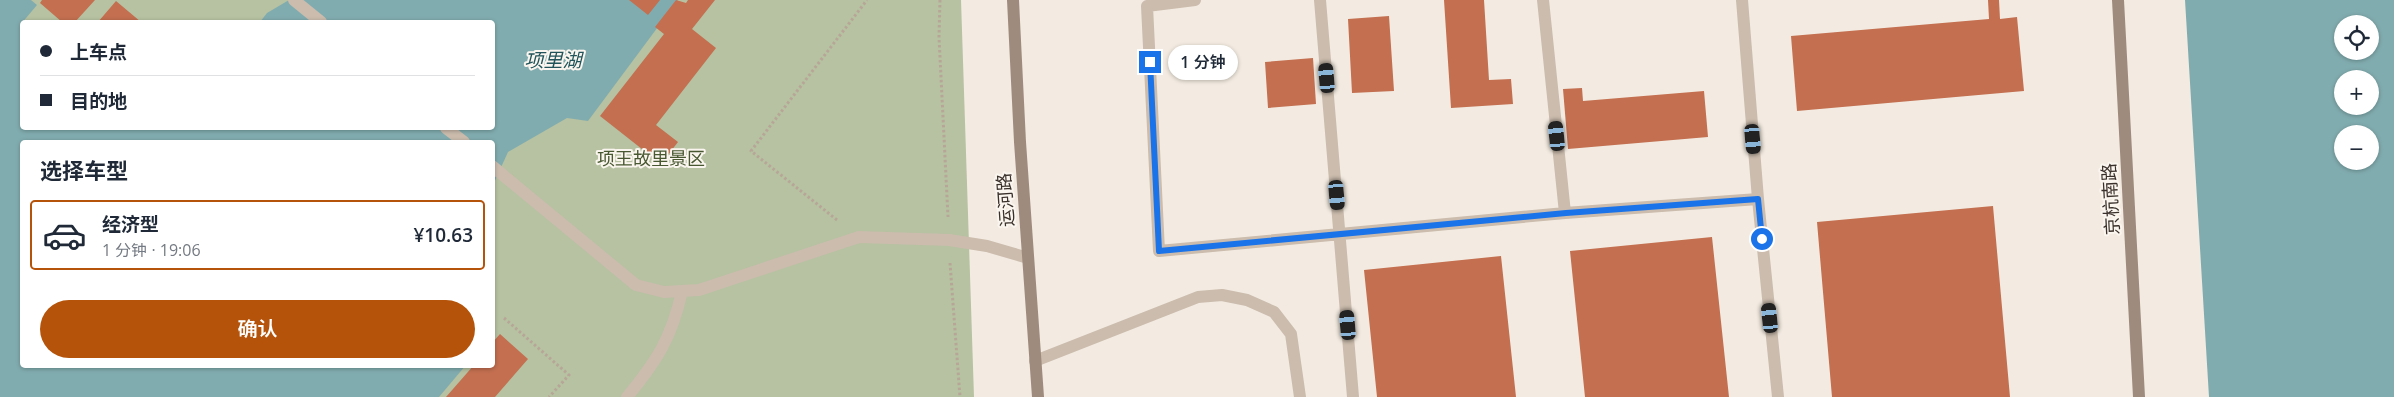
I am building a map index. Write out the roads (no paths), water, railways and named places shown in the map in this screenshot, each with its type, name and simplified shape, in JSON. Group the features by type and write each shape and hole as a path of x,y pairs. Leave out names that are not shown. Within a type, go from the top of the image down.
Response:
{"street":[{"name":"运河路","path":"1013,0 1038,397"},
{"name":"京杭南路","path":"2118,0 2139,397"}],"lane":[{"path":"294,0 319,20"},
{"path":"1195,0 1146,6 1159,251 1566,213 1758,199"},
{"path":"1320,0 1353,397"},
{"path":"1543,0 1566,213"},
{"path":"1742,0 1758,199 1778,397"},
{"path":"449,130 461,140"},
{"path":"495,169 636,285 664,292 699,290 859,237 949,240 987,246 1028,258"},
{"path":"627,397 650,369 668,339 677,314 682,291"},
{"path":"1035,361 1198,297 1222,295 1247,300 1274,312 1291,334 1300,397"}],"water":[{"name":"项里湖","path":"0,0 31,0 37,5 24,20 20,20 20,130 495,130 495,20 262,20 267,13 289,0 678,0 588,121 567,118 508,152 495,181 495,140 20,140 20,368 463,368 439,397 0,397"},
{"path":"2185,0 2394,0 2394,397 2209,397"}],"park label":[{"name":"项王故里景区","path":"651,159"}]}
